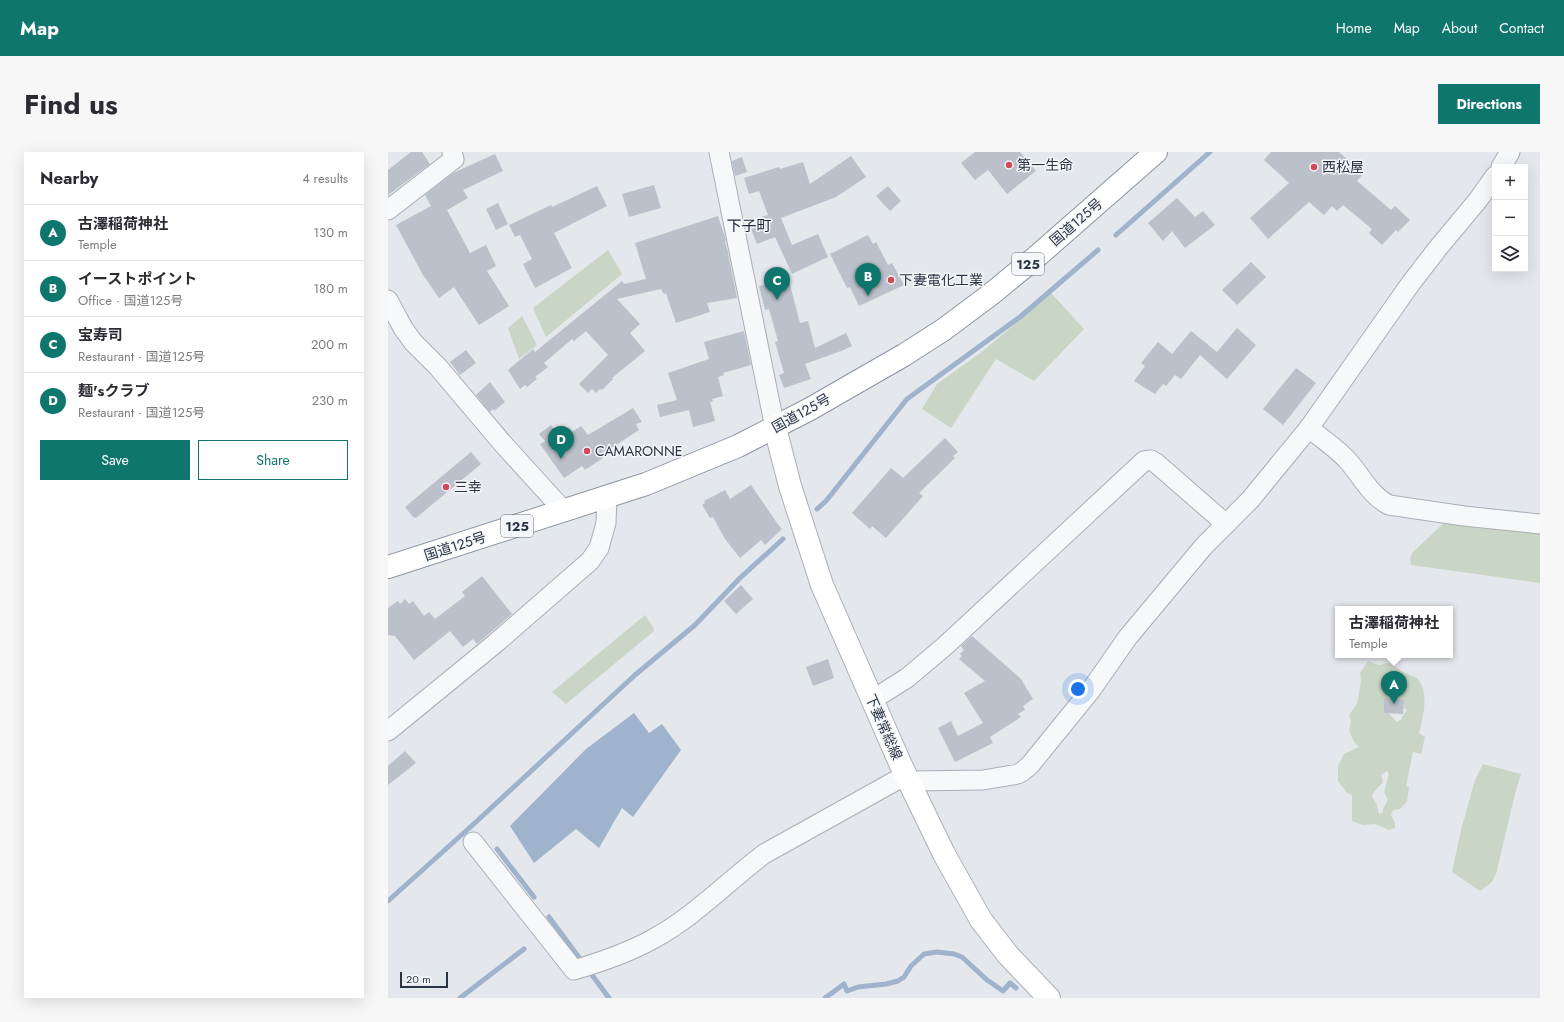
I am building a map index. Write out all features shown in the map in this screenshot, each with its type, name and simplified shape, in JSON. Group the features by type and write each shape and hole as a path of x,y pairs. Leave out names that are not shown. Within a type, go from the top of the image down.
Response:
{"main road":[{"name":"国道125号","path":"388,567 607,498 683,470 775,428 904,355 944,330 1035,258 1156,152"},
{"name":"下妻常総線","path":"775,428 790,486 822,585 907,778 944,854 981,920 1008,955 1049,998"}],"street":[{"path":"388,210 454,159 452,152"},
{"path":"719,152 775,428"},
{"path":"1503,164 1510,152"},
{"path":"473,842 574,970 607,960 654,939 687,917 764,854 907,778 983,780 1023,772 1091,690 1128,637 1204,546 1250,500 1309,428 1411,283 1478,200 1492,180"},
{"path":"388,300 402,328 413,342 438,367 504,445 564,511"},
{"path":"1309,428 1349,462 1381,501 1389,505 1464,516 1540,524"},
{"path":"872,700 908,678 945,646 1144,462 1151,460 1156,463 1226,524"},
{"path":"388,731 497,642 590,561 599,548 606,523 607,498"}],"green space":[{"path":"608,250 622,274 546,337 533,308"},
{"path":"1051,293 1084,329 1034,381 996,359 951,428 922,409 937,384 983,351"},
{"path":"522,316 537,345 519,359 508,328"},
{"path":"1445,522 1540,530 1540,583 1411,565 1410,559 1412,553"},
{"path":"645,615 654,631 566,704 552,692"},
{"path":"1368,661 1379,665 1385,663 1389,664 1417,678 1421,683 1423,690 1424,705 1419,733 1425,737 1421,754 1413,752 1406,786 1409,787 1407,801 1400,809 1393,810 1391,815 1395,823 1395,828 1389,830 1375,824 1363,825 1352,821 1352,795 1347,793 1338,781 1338,766 1344,754 1359,747 1354,742 1349,730 1351,721 1349,715 1357,704 1361,682 1360,673","holes":["1385,699 1404,700 1404,708 1407,710 1402,719 1397,722 1388,713 1384,713","1387,771 1389,774 1384,792 1388,800 1383,812 1379,814 1377,805 1372,796 1383,782 1381,775"]},
{"path":"1483,764 1521,774 1496,874 1492,882 1480,891 1452,872 1461,830 1475,780"}],"water":[{"path":"634,713 649,733 662,724 681,750 633,817 622,808 599,848 576,829 534,863 510,826 586,749"}],"building":[{"path":"411,152 422,152 430,164 388,195 388,170"},
{"path":"975,152 1020,152 1036,171 1007,194 988,170 975,180 961,163"},
{"path":"1271,152 1339,152 1363,174 1357,181 1391,210 1395,206 1410,220 1398,232 1396,230 1382,245 1369,233 1372,229 1343,205 1337,211 1332,206 1324,215 1309,202 1268,239 1250,218 1289,183 1264,160"},
{"path":"495,154 503,171 463,190 468,198 447,210 470,253 486,245 496,266 487,271 509,306 479,325 454,287 439,298 423,275 396,225 431,206 425,195 453,173"},
{"path":"851,156 866,177 836,197 781,218 792,245 818,234 828,257 792,274 775,237 757,244 751,229 764,225 761,217 768,215 759,191 749,194 744,178 779,167 780,169 803,162 810,184"},
{"path":"742,157 747,172 735,176 732,161"},
{"path":"654,185 661,208 629,217 622,194"},
{"path":"597,186 607,206 554,233 572,268 535,288 523,264 532,259 520,235 515,237 509,225 551,205 552,207"},
{"path":"888,186 901,201 890,211 876,196"},
{"path":"1177,198 1195,217 1203,211 1215,225 1185,248 1172,231 1163,241 1148,223"},
{"path":"498,203 508,224 496,230 486,209"},
{"path":"718,216 726,240 725,242 737,298 707,303 710,312 676,323 666,293 664,294 661,289 617,299 640,324 630,333 645,351 612,378 613,379 602,390 600,389 596,393 592,389 588,393 579,384 608,355 586,331 574,341 572,339 544,363 548,367 535,377 537,379 527,387 525,385 520,389 508,370 533,349 535,352 622,281 624,284 646,279 635,243"},
{"path":"868,235 873,244 876,242 888,265 892,263 904,285 859,306 850,287 847,288 830,254"},
{"path":"1251,262 1266,277 1237,305 1222,290"},
{"path":"788,277 800,323 808,321 815,348 846,333 852,346 805,364 811,379 784,388 779,375 784,373 775,342 778,341 769,309 765,310 759,286 767,284 766,282"},
{"path":"1237,328 1256,345 1227,379 1200,355 1181,379 1175,375 1166,386 1163,384 1155,394 1134,381 1145,366 1141,363 1158,342 1172,354 1191,331 1217,352"},
{"path":"744,331 751,365 723,373 724,375 718,377 723,396 712,399 713,401 710,402 715,421 693,427 689,410 660,417 657,405 677,400 668,373 709,359 704,342"},
{"path":"466,350 476,363 460,375 450,362"},
{"path":"1296,368 1316,383 1283,425 1263,409"},
{"path":"490,382 505,402 494,411 493,409 490,412 476,395"},
{"path":"633,408 642,422 636,424 639,430 601,455 603,458 585,470 582,466 564,478 540,444 545,441 539,434 551,425 561,439 581,426 588,435"},
{"path":"945,438 958,452 953,456 955,458 919,493 923,496 886,538 872,526 870,529 852,513 891,468 903,478"},
{"path":"471,452 481,464 416,518 413,517 405,507"},
{"path":"751,485 782,529 765,545 761,540 740,558 725,539 713,517 710,518 702,505 705,503 704,501 725,490 730,499"},
{"path":"482,576 512,614 477,644 473,639 463,647 450,631 414,660 395,636 388,635 388,608 398,601 400,604 405,599 409,604 413,601 424,616 429,612 435,619 465,596 462,592"},
{"path":"741,585 753,599 736,614 724,601"},
{"path":"972,636 1021,679 1033,699 1023,706 1025,710 1018,714 1021,717 990,737 993,743 955,762 938,728 951,721 958,736 983,723 964,693 985,681 959,659 962,656 960,654 964,650 961,646"},
{"path":"828,659 834,678 813,686 806,667"},
{"path":"1384,698 1404,700 1403,714 1384,713"},
{"path":"405,751 416,763 388,785 388,766"}],"waterway":[{"path":"1116,235 1210,152"},
{"path":"817,509 826,501 907,399 1020,317 1098,250"},
{"path":"388,901 635,675 695,625 740,578 783,539"},
{"path":"497,849 534,897"},
{"path":"549,917 581,960"},
{"path":"460,998 524,949"},
{"path":"825,998 844,984 847,991 858,987 898,981 904,977 911,966 924,954 937,952 954,954 962,957 987,980 1003,991 1010,983 1016,988"},
{"path":"592,975 609,998"}],"place":[{"name":"第一生命","path":"1009,165"},
{"name":"西松屋","path":"1314,167"},
{"name":"下妻電化工業","path":"891,280"},
{"name":"イーストポイント","path":"868,296"},
{"name":"宝寿司","path":"777,300"},
{"name":"CAMARONNE","path":"587,451"},
{"name":"麺'sクラブ","path":"561,459"},
{"name":"三幸","path":"446,487"},
{"name":"古澤稲荷神社","path":"1394,704"}],"district":[{"name":"下子町","path":"749,226"}]}
